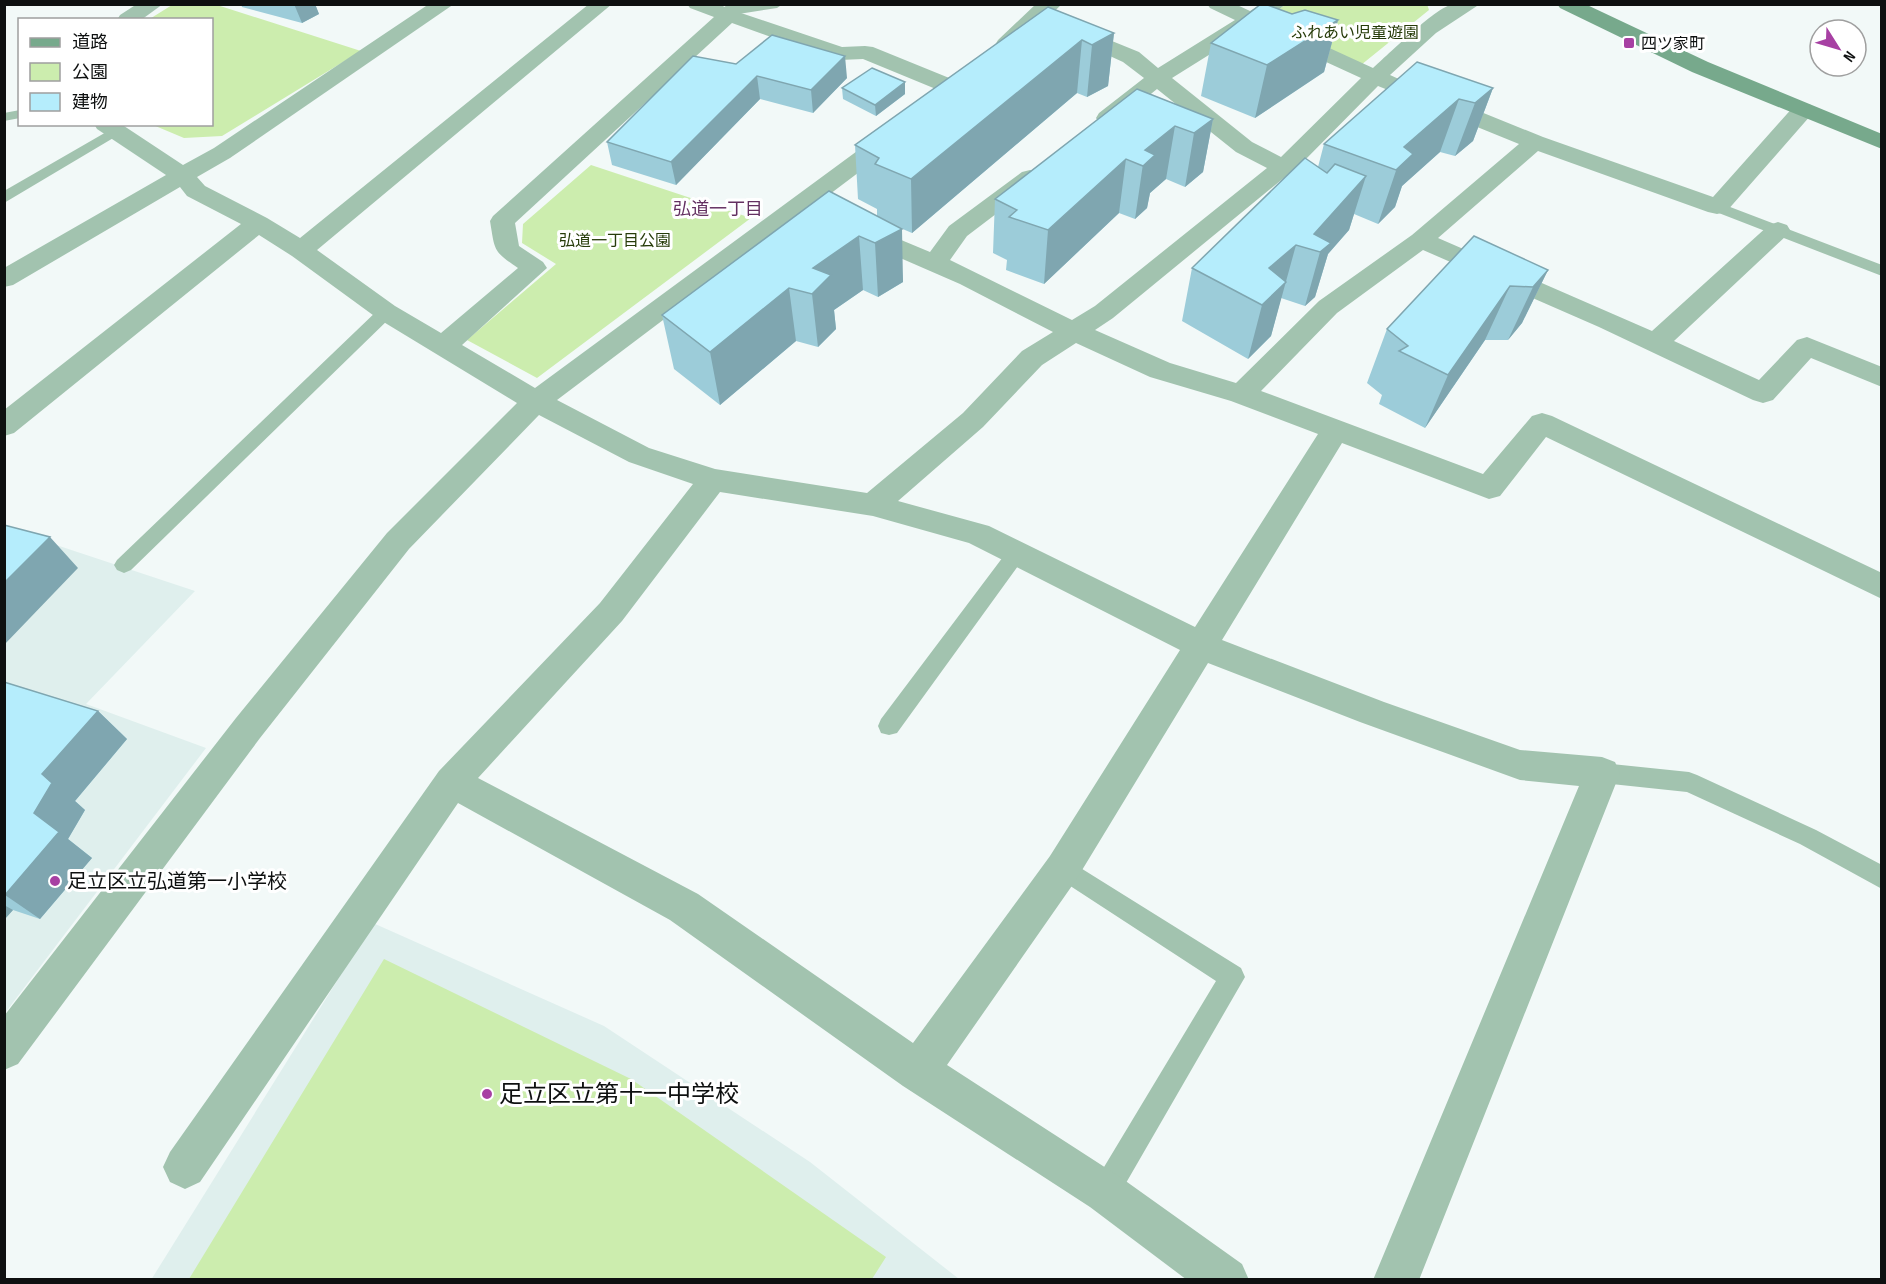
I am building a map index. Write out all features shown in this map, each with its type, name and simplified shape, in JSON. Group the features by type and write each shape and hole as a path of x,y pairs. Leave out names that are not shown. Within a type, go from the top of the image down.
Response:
{"street":[{"path":"122,16 153,4"},
{"path":"4,279 222,153 444,4"},
{"path":"697,4 733,10 840,54 865,52 974,75"},
{"path":"1217,4 1374,78 1535,142 1717,207 1803,110"},
{"path":"1087,133 1157,78 1276,4"},
{"path":"1567,4 1700,67 1881,142"},
{"path":"301,250 593,6"},
{"path":"873,505 973,420 1032,358 1104,312 1281,166 1294,158 1374,78 1455,7"},
{"path":"4,1050 248,728 398,541 536,401 974,75 1042,8 1131,57 1244,147 1281,166"},
{"path":"443,346 534,268 507,249 502,221 733,10"},
{"path":"110,128 182,175 196,191 258,223 301,250 386,312 536,401 639,455 713,480 873,505 978,534 1202,646 1372,712 1520,765 1602,773 1396,1280"},
{"path":"1241,394 1329,307 1421,240 1535,142"},
{"path":"935,264 958,231 1050,161"},
{"path":"801,206 969,278 1160,370 1241,394 1489,488 1542,423 1881,587"},
{"path":"4,426 258,223"},
{"path":"1655,343 1779,230"},
{"path":"1421,240 1763,393 1807,346 1881,378"},
{"path":"918,1071 1063,867 1335,430"},
{"path":"185,1167 452,782 611,612 713,480"},
{"path":"452,782 684,907 918,1071 1105,1192 1226,1280"}],"lane":[{"path":"733,10 777,4"},
{"path":"4,198 110,128"},
{"path":"1717,207 1881,271"},
{"path":"124,565 386,312"},
{"path":"889,726 1016,554"},
{"path":"1602,773 1689,782 1809,837 1881,878"},
{"path":"1063,867 1232,977 1105,1192"}],"shaded area":[{"name":"足立区立弘道第一小学校","path":"5,528 195,591 86,704 206,748 5,1013"},
{"name":"足立区立第十一中学校","path":"373,923 604,1026 810,1162 959,1279 151,1280"}],"green space":[{"name":"ふれあい児童遊園","path":"1287,4 1427,4 1429,10 1361,65 1267,16"},
{"path":"172,5 217,5 361,51 222,136 184,138 155,126 213,126 213,18 151,18"},
{"name":"弘道一丁目公園","path":"591,165 751,218 537,378 467,340 556,264 522,243 523,224"},
{"name":"足立区立第十一中学校","path":"384,959 631,1079 886,1257 872,1279 189,1279"}],"building":[{"path":"1261,4 1292,14 1305,10 1338,20 1267,65 1211,43"},
{"path":"1048,7 1114,33 1092,45 1082,40 911,179 875,164 879,158 855,145"},
{"path":"772,35 845,56 811,90 757,76 671,162 607,142 693,56 736,64"},
{"path":"1417,62 1493,88 1475,103 1459,99 1404,147 1413,154 1396,170 1324,144"},
{"path":"872,68 905,82 875,105 842,88"},
{"path":"1137,89 1213,119 1194,133 1175,126 1145,150 1155,155 1143,166 1126,159 1048,230 1009,217 1017,210 995,199"},
{"path":"1305,158 1327,173 1335,164 1366,176 1314,234 1331,243 1320,252 1296,245 1269,268 1286,282 1262,305 1192,268"},
{"path":"829,191 902,229 875,243 859,236 813,268 831,275 812,294 789,288 710,352 662,315"},
{"path":"1474,236 1548,270 1533,287 1510,286 1448,375 1399,351 1408,346 1387,329"},
{"path":"4,525 50,537 4,583"},
{"path":"4,682 98,711 42,774 52,783 34,813 59,832 5,895"}],"place":[{"name":"四ツ家町","path":"1629,43"},
{"name":"足立区立弘道第一小学校","path":"55,881"},
{"name":"足立区立第十一中学校","path":"487,1094"}],"district":[{"name":"弘道一丁目","path":"718,209"}]}
